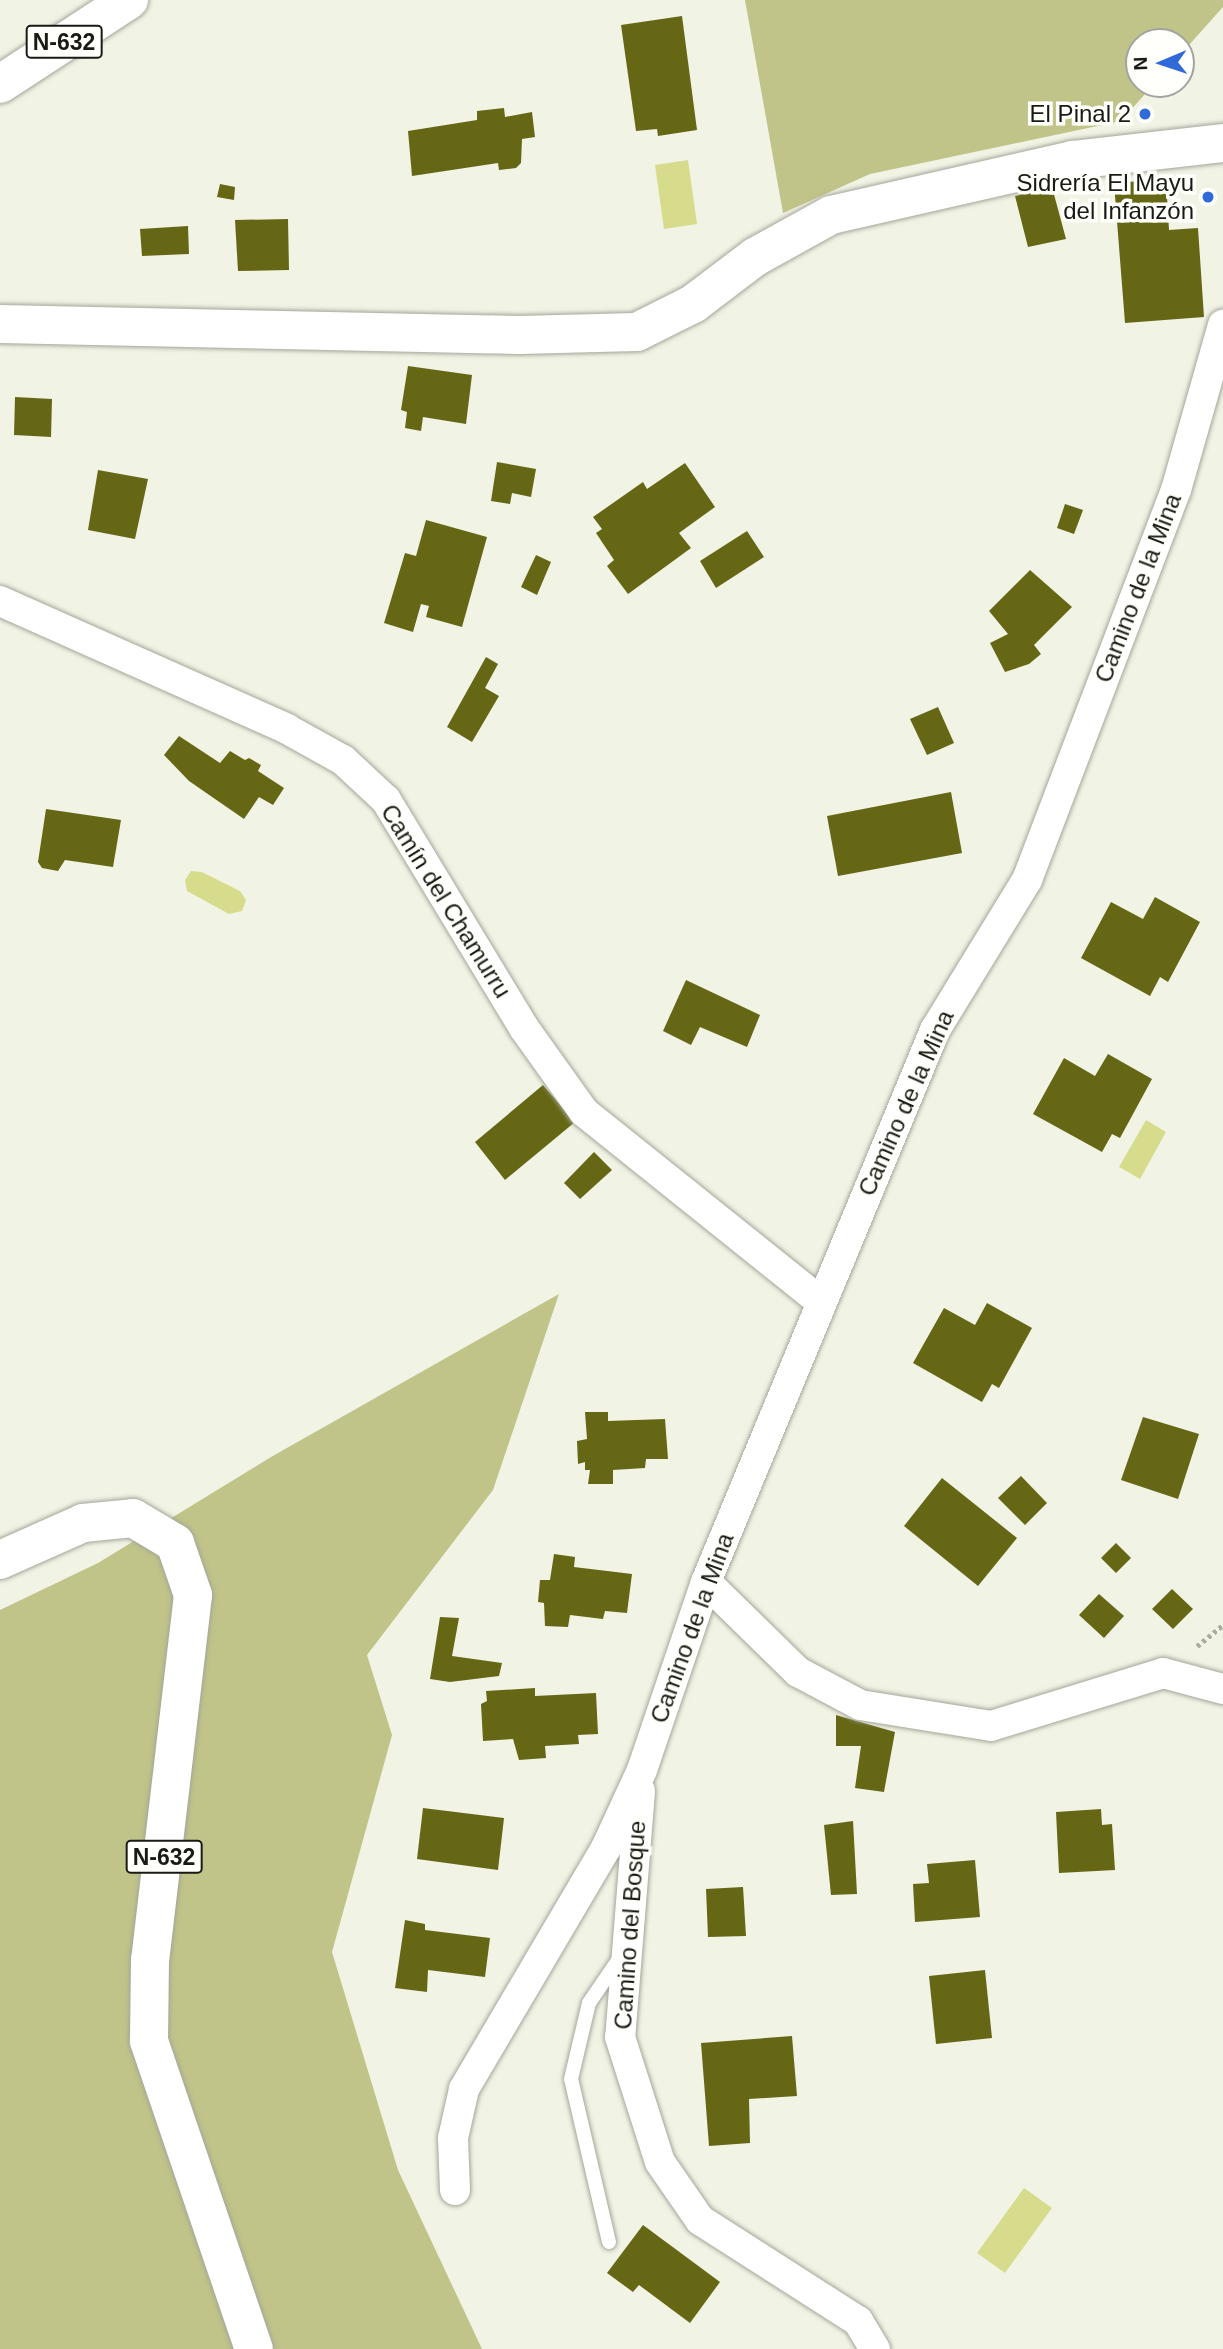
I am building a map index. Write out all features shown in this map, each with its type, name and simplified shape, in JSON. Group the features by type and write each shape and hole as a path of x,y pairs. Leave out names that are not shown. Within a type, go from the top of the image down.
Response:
{"main road":[{"name":"N-632","path":"0,84 128,0"},
{"path":"0,324 519,335 637,332 693,304 755,257 831,215 1073,160 1223,143"},
{"name":"N-632","path":"0,1560 83,1523 133,1518 175,1543 193,1595 150,1960 149,2041 254,2349"}],"street":[{"name":"Camino de la Mina","path":"642,1770 706,1583 820,1301 935,1030 1027,880 1176,490 1223,324"},
{"name":"Camín del Chamurru","path":"0,600 287,729 343,760 386,800 524,1028 584,1112 820,1301"},
{"path":"706,1583 798,1672 860,1705 991,1727 1163,1673 1223,1689"},
{"path":"455,2190 453,2138 464,2090 606,1848 642,1770"},
{"name":"Camino del Bosque","path":"642,1770 620,2037 660,2162 700,2220 858,2321 875,2349"}],"lane":[{"path":"609,2242 571,2079 589,2003 628,1947"}],"shaded area":[{"path":"745,0 1223,0 1223,7 1195,38 1195,28 1125,28 1125,98 1142,98 1121,121 870,174 783,213"},
{"path":"688,160 697,224 664,229 655,165"},
{"path":"191,871 202,872 240,891 246,900 242,911 229,914 187,891 185,880"},
{"path":"1146,1120 1166,1132 1140,1179 1119,1167"},
{"path":"559,1294 493,1490 367,1655 392,1735 332,1952 398,2170 482,2349 0,2349 0,1610 98,1563 271,1457"},
{"path":"1024,2188 1052,2208 1005,2273 977,2253"}],"building":[{"path":"682,16 697,130 658,136 657,129 636,131 621,25"},
{"path":"504,108 505,117 532,112 535,137 522,139 521,163 516,168 499,170 498,163 412,176 408,131 477,120 477,111"},
{"path":"1166,179 1169,230 1198,228 1204,317 1125,323 1114,183"},
{"path":"220,184 235,187 234,200 217,197"},
{"path":"1052,187 1066,239 1028,247 1015,196"},
{"path":"288,219 289,270 238,271 235,220"},
{"path":"188,226 189,254 142,256 140,229"},
{"path":"408,366 472,375 466,424 423,417 421,431 405,428 407,412 401,410"},
{"path":"15,397 52,399 51,437 14,435"},
{"path":"497,462 536,469 531,497 512,493 510,504 491,501"},
{"path":"685,463 715,507 679,533 691,548 628,594 607,566 614,560 596,533 602,529 593,517 643,482 647,489"},
{"path":"98,470 148,479 135,539 88,530"},
{"path":"1065,504 1083,510 1074,534 1057,528"},
{"path":"426,520 487,537 462,627 426,617 429,606 421,604 413,632 384,623 405,553 416,556"},
{"path":"747,531 764,557 716,588 700,561"},
{"path":"536,555 551,562 537,595 521,587"},
{"path":"1030,570 1072,607 1034,645 1041,654 1029,664 1005,672 990,643 1008,634 989,611"},
{"path":"486,657 498,664 485,688 499,696 472,742 447,727"},
{"path":"938,707 954,743 927,755 910,719"},
{"path":"179,736 220,763 230,751 245,760 249,758 261,765 258,771 284,788 273,805 259,797 244,819 189,781 164,755"},
{"path":"951,792 962,853 838,876 827,816"},
{"path":"46,809 121,820 113,867 65,860 58,871 42,868 38,862"},
{"path":"1155,897 1200,922 1168,982 1160,977 1150,996 1081,958 1111,902 1143,919"},
{"path":"686,980 760,1015 747,1047 700,1027 691,1045 663,1031"},
{"path":"1108,1054 1152,1079 1120,1138 1112,1134 1102,1152 1033,1114 1064,1058 1095,1076"},
{"path":"543,1085 575,1122 505,1180 475,1142"},
{"path":"594,1152 612,1170 580,1199 564,1183"},
{"path":"987,1303 1032,1328 999,1388 992,1384 982,1402 913,1363 944,1308 975,1325"},
{"path":"585,1412 608,1412 608,1421 665,1419 668,1459 646,1459 645,1468 613,1470 613,1484 588,1484 590,1470 585,1470 585,1462 578,1464 577,1441 587,1439"},
{"path":"1143,1417 1199,1434 1178,1499 1121,1480"},
{"path":"1021,1476 1047,1503 1025,1525 998,1498"},
{"path":"942,1478 1017,1538 978,1586 904,1526"},
{"path":"1116,1543 1131,1558 1116,1573 1101,1558"},
{"path":"554,1554 575,1557 574,1567 632,1574 627,1613 605,1611 603,1619 570,1615 568,1627 545,1626 544,1603 538,1602 540,1580 550,1580"},
{"path":"1172,1589 1193,1609 1173,1629 1152,1609"},
{"path":"1099,1594 1124,1616 1104,1638 1079,1615"},
{"path":"440,1617 459,1618 452,1656 502,1663 499,1676 450,1682 430,1679"},
{"path":"535,1688 535,1696 596,1693 598,1734 578,1735 579,1744 545,1746 546,1758 519,1760 513,1739 483,1741 481,1704 487,1701 486,1691"},
{"path":"836,1715 895,1732 884,1792 855,1788 861,1746 836,1746"},
{"path":"423,1808 504,1818 498,1870 417,1859"},
{"path":"1101,1809 1102,1825 1112,1824 1115,1870 1059,1873 1056,1812"},
{"path":"853,1821 857,1894 831,1895 824,1825"},
{"path":"975,1860 980,1917 915,1922 913,1884 929,1883 927,1864"},
{"path":"743,1887 746,1936 708,1937 706,1889"},
{"path":"405,1920 425,1924 425,1930 490,1938 485,1977 428,1970 427,1992 395,1988"},
{"path":"985,1970 992,2038 936,2044 929,1976"},
{"path":"792,2036 797,2096 749,2099 750,2143 709,2146 701,2043"},
{"path":"643,2225 720,2282 690,2323 639,2285 633,2292 607,2273"}],"place":[{"name":"El Pinal 2","path":"1145,114"},
{"name":"Sidrería El Mayu del Infanzón","path":"1208,197"}]}
